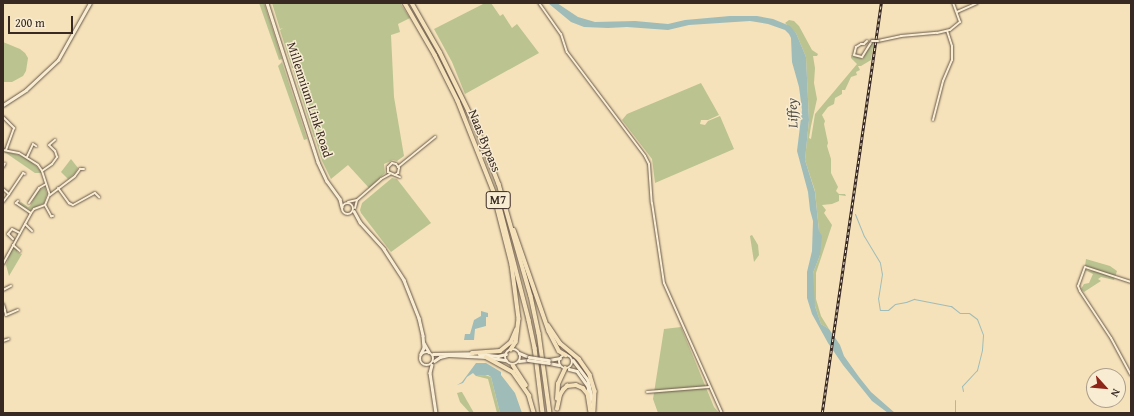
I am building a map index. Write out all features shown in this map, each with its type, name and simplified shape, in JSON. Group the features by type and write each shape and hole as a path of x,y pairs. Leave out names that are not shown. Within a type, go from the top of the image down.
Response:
{"highway":[{"name":"Naas Bypass","path":"405,3 435,55 458,101 500,207 517,266 535,348 543,413"},
{"name":"Naas Bypass","path":"412,3 440,52 477,128 499,184 531,296 539,333 550,413"},
{"name":"M7","path":"488,176 512,265 518,312 517,338 511,350"},
{"name":"M7","path":"507,212 544,317 559,350 566,355"},
{"name":"M7","path":"472,353 494,352 506,348 514,338 518,312"},
{"name":"M7","path":"544,317 560,343 579,359 590,375 595,391 593,412"},
{"path":"486,357 513,372 530,396"},
{"path":"513,365 522,376 530,396 534,413"},
{"path":"558,411 558,384 567,369"},
{"path":"558,411 560,395 563,390 567,386 576,384 584,388 588,394 593,412"}],"main road":[{"path":"3,105 26,90 58,60 90,3"},
{"name":"Millennium Link Road","path":"266,3 318,162 327,181 340,199 342,207"},
{"name":"Millennium Link Road","path":"340,199 347,202"},
{"path":"358,219 343,213 342,207 347,202 353,204 358,219 384,249 404,280 419,318 424,342 429,352 433,354 452,352 498,356 506,354 511,350 529,358 549,361 567,369 577,371 588,386 593,412"},
{"path":"349,215 354,209"},
{"path":"424,342 420,362 430,372"},
{"path":"421,354 429,352"},
{"path":"519,353 519,361"},
{"path":"433,354 434,361"},
{"path":"506,354 506,360"},
{"path":"549,361 566,355 573,360 590,384 593,412"},
{"path":"436,413 430,372 434,361 440,357 486,357 506,360 513,365 519,361 529,358"},
{"path":"559,365 560,357"},
{"path":"567,369 572,365 573,360"},
{"path":"425,366 432,365"}],"street":[{"path":"539,3 561,34 568,52 645,156 649,164 652,203 664,283 709,387 722,413"},
{"path":"867,41 864,44 856,46 854,55 862,56 872,40 878,41 901,36 947,31 960,23 953,3"},
{"path":"957,12 977,3"},
{"path":"933,120 943,81 952,60 952,46 947,31"},
{"path":"3,117 14,128 5,150 27,157 42,171 50,195"},
{"path":"398,167 435,137"},
{"path":"42,171 52,164 57,157 55,151 49,145 55,140"},
{"path":"27,157 33,144 36,146"},
{"path":"386,175 390,164 396,164 404,161"},
{"path":"3,167 5,163"},
{"path":"347,202 357,200 386,175 390,174 400,177 396,164"},
{"path":"3,264 34,209 45,205 50,195 76,176 80,168 84,169"},
{"path":"387,171 390,174"},
{"path":"3,202 23,173 25,174"},
{"path":"30,203 39,188 46,184"},
{"path":"58,188 69,203 73,205 95,193 99,197"},
{"path":"3,189 9,194"},
{"path":"354,209 357,200"},
{"path":"18,201 16,203 31,213"},
{"path":"45,205 51,216 54,216"},
{"path":"26,224 32,231"},
{"path":"13,239 8,234 12,229 20,233"},
{"path":"13,245 20,251"},
{"path":"1131,282 1085,267 1078,286 1111,338 1131,375"},
{"path":"3,290 11,286"},
{"path":"3,304 6,315"},
{"path":"3,316 18,310"},
{"path":"3,341 9,339"},
{"path":"647,392 709,387"}],"green space":[{"path":"259,3 264,3 282,59 279,60"},
{"path":"272,3 400,3 410,18 398,24 400,32 391,35 394,97 404,156 397,161 393,160 384,164 385,173 369,188 348,165 331,179 322,161 315,138 318,138 314,137 293,70 296,69 292,68 280,30 283,28 280,29"},
{"path":"485,3 491,3 500,16 503,14 512,28 517,24 539,53 465,94 452,62 434,29"},
{"path":"789,20 794,21 799,26 812,50 818,54 817,56 813,56 815,68 814,83 817,99 809,138 811,139 815,114 857,64 851,58 851,55 863,59 871,42 874,41 871,60 861,66 858,66 860,70 856,72 857,75 851,77 845,90 842,90 842,94 835,98 834,104 828,107 822,115 825,121 824,124 828,143 827,146 831,159 831,173 838,187 836,191 839,194 845,194 846,196 839,195 839,201 832,204 822,205 826,210 824,213 832,225 816,273 816,299 821,316 829,329 821,324 813,300 813,273 820,255 815,191 805,160 809,120 806,57 796,33 785,23"},
{"path":"3,42 20,49 28,58 26,71 23,76 12,82 3,82"},
{"path":"282,62 307,139 304,140 278,66"},
{"path":"701,83 719,115 708,120 701,120 700,124 705,125 708,121 720,116 734,149 655,183 652,159 622,120 627,114"},
{"path":"3,151 26,157 42,173 35,173"},
{"path":"71,159 78,168 68,179 61,172"},
{"path":"392,178 397,179 431,223 391,252 360,210 362,203"},
{"path":"45,187 47,194 44,203 30,210 19,204 21,202 28,207 30,206 38,191"},
{"path":"752,235 758,245 759,255 754,262 750,236"},
{"path":"14,247 17,249 17,252 22,254 9,276 6,265 12,248"},
{"path":"1086,259 1110,266 1117,271 1114,280 1101,277 1098,279 1101,281 1084,292 1081,289 1084,284 1089,283 1093,274 1085,270 1093,271 1094,269 1085,266"},
{"path":"681,327 714,407 719,413 658,413 653,399 664,329"},
{"path":"485,375 491,377 500,413 497,413 488,379 476,376"},
{"path":"462,392 474,413 470,413 460,402 457,393"}],"water":[{"path":"548,3 557,3 578,17 595,22 635,21 668,24 685,20 730,16 757,16 773,19 790,26 796,33 806,57 809,120 805,160 815,192 819,231 822,236 820,255 813,273 815,306 821,324 829,329 840,345 844,356 859,377 871,392 895,413 888,413 872,401 843,365 828,343 812,314 807,298 807,272 812,251 813,221 808,192 797,151 802,110 799,87 792,62 791,38 789,34 785,30 768,24 750,21 689,25 668,30 627,27 584,27 571,22"},
{"path":"481,311 488,313 488,317 486,317 486,326 475,329 474,340 464,340 465,334 470,334 474,320 481,316"},
{"path":"476,363 486,363 501,372 501,375 515,393 522,413 500,413 491,377 488,375 476,376 473,373 467,377 463,383 457,385 462,382"}],"waterway":[{"path":"855,214 864,236 880,263 882,274 878,298 880,310 888,310 895,304 914,299 951,306 960,313 969,313 977,319 983,335 982,350 977,370 962,386 963,391"},
{"path":"955,400 955,413"}],"railway":[{"path":"822,413 881,3"}],"water label":[{"name":"Liffey","path":"792,113"}]}
